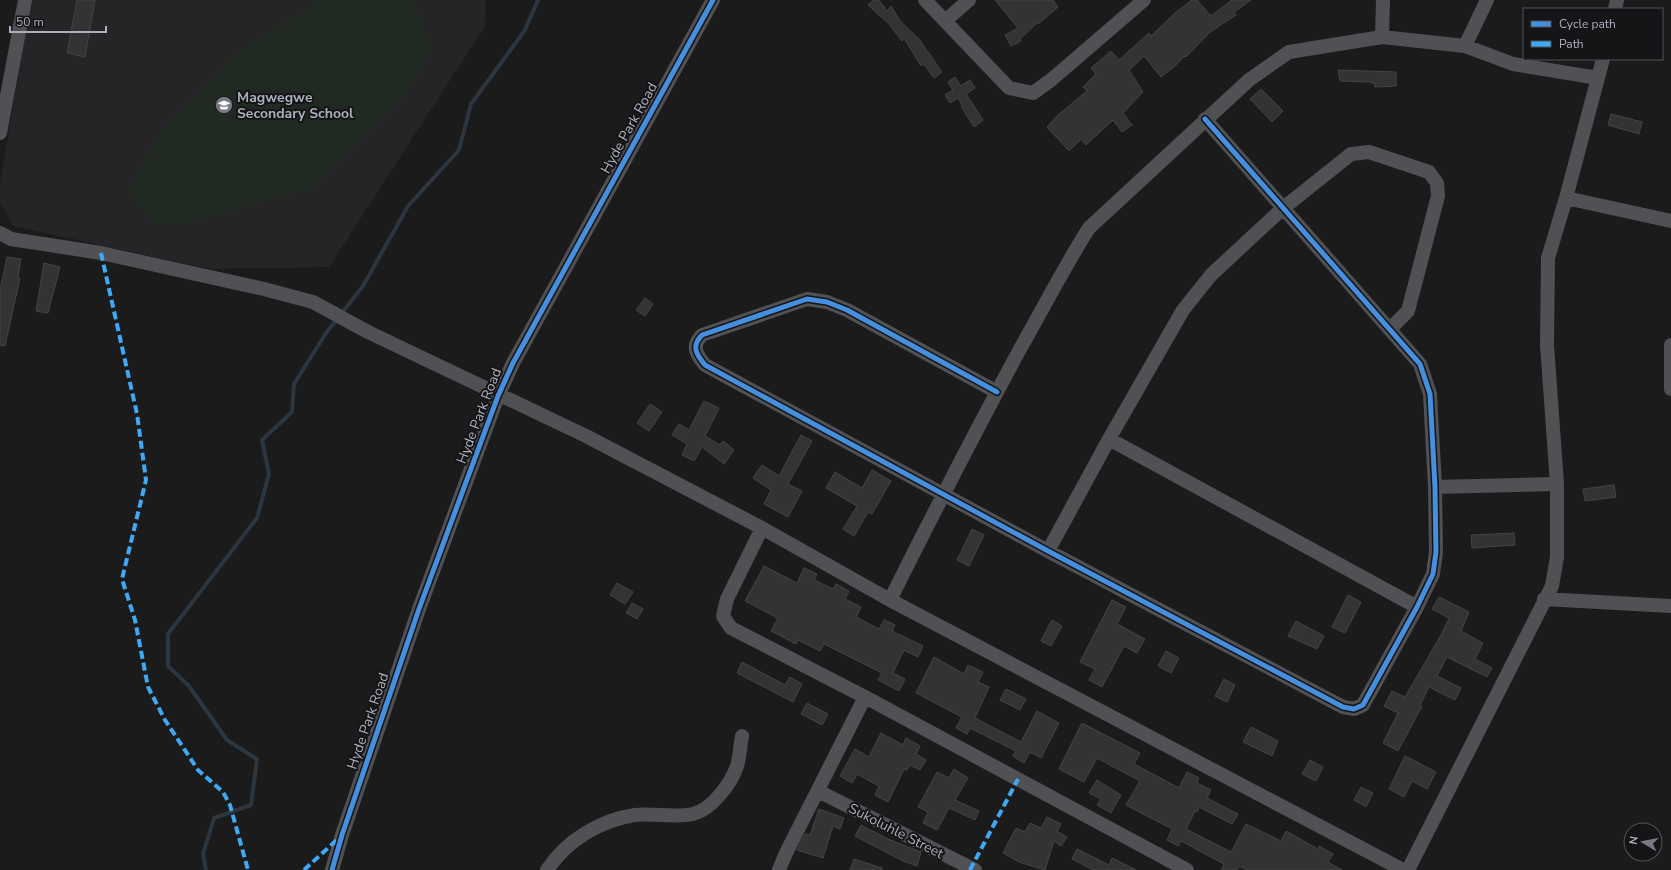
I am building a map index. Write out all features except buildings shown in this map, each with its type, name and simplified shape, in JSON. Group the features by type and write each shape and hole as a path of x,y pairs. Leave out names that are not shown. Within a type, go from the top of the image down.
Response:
{"street":[{"path":"0,133 25,0"},
{"name":"Hyde Park Road","path":"332,870 342,835 419,609 498,396 520,349 713,0"},
{"path":"925,0 1009,88 1033,93 1051,80 1144,0"},
{"path":"945,21 969,0"},
{"path":"1382,37 1383,0"},
{"path":"1465,46 1487,0"},
{"path":"890,600 943,494 997,392 1074,252 1089,228 1205,119 1250,80 1289,52 1382,37 1465,46 1513,64 1598,78"},
{"path":"1408,870 1544,598 1552,586 1557,557 1557,484 1547,345 1548,258 1566,198 1603,60"},
{"path":"997,392 847,310 827,302 807,299 702,335 697,340 694,347 697,355 705,365 1048,551 1343,707 1354,709 1363,704 1417,607 1433,574 1436,552 1435,487 1430,394 1426,378 1420,364 1282,209 1205,119"},
{"path":"1048,551 1109,439 1183,310 1211,275 1282,209 1350,154 1369,152 1429,172 1438,183 1438,196 1435,209 1408,311 1390,329"},
{"path":"1566,198 1671,221"},
{"path":"0,233 11,239 101,253 264,289 313,302 368,332 498,396 586,436 762,528 890,600 1403,870"},
{"path":"1671,345 1671,389"},
{"path":"1109,439 1417,607"},
{"path":"1435,487 1557,484"},
{"path":"762,528 727,599 723,616 730,628 865,697 1187,870"},
{"path":"1544,598 1671,606"},
{"path":"779,870 786,853 865,697"},
{"path":"547,870 552,863 577,839 602,824 635,815 692,814 707,808 722,792 737,767 742,736"},
{"name":"Sukoluhle Street","path":"818,791 975,870"}],"shaded area":[{"name":"Magwegwe Secondary School","path":"31,0 486,0 485,26 329,267 210,269 13,226 0,202 0,183"},
{"path":"321,0 412,0 432,48 405,95 310,190 175,225 154,223 128,192 160,131 235,53"}],"waterway":[{"path":"206,870 203,854 214,818 251,805 257,759 227,740 189,686 168,666 168,634 257,518 269,474 262,440 292,412 294,384 326,333 363,286 408,206 459,150 471,104 525,30 538,0"}],"marked path":[{"path":"101,253 137,414 146,480 122,579 135,620 148,687 165,720 198,770 223,792 230,805 248,870"},
{"path":"970,870 1018,779"},
{"path":"304,870 341,836"}],"cycle path":[{"path":"332,870 342,835 419,609 498,396 513,363 713,0"},
{"path":"997,392 847,310 827,302 807,299 702,335 696,346 697,354 705,365 1048,551 1343,707 1354,709 1363,705 1417,607 1433,574 1436,552 1435,487 1430,394 1420,364 1205,119"}],"place":[{"name":"Magwegwe Secondary School","path":"224,105"}]}
